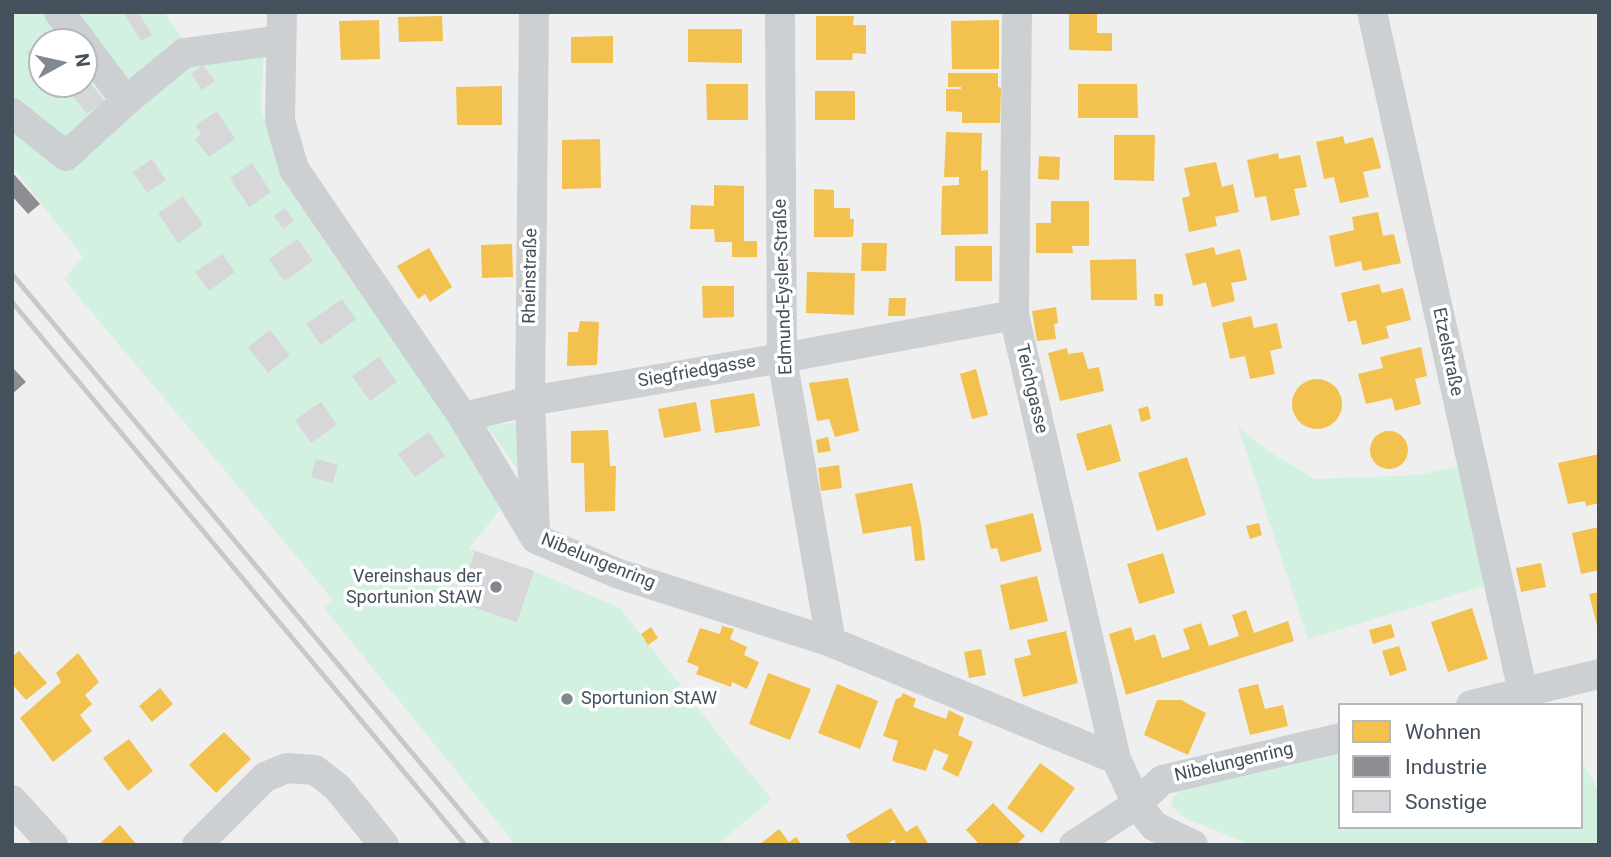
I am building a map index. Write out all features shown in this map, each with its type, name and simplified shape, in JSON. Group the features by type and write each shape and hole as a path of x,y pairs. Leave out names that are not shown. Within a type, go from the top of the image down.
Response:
{"street":[{"path":"59,12 71,28"},
{"name":"Rheinstraße","path":"534,12 530,401 536,539"},
{"name":"Edmund-Eysler-Straße","path":"780,12 782,358 831,642"},
{"name":"Teichgasse","path":"1017,12 1014,315 1116,759 1137,804 1154,826 1193,845"},
{"name":"Etzelstraße","path":"1372,12 1523,692"},
{"name":"Nibelungenring","path":"12,113 66,156 184,53 282,26 280,121 294,169 463,417 536,539 619,574 831,642 1116,759"},
{"path":"98,62 127,100"},
{"name":"Siegfriedgasse","path":"463,417 530,401 1014,315"},
{"path":"1479,703 1599,674"},
{"name":"Nibelungenring","path":"1074,845 1137,804 1162,780 1338,738"},
{"path":"197,845 265,777 287,768 315,770 337,787 384,845"},
{"path":"12,800 53,845"}],"green space":[{"path":"12,12 164,12 192,52 264,49 261,109 282,163 505,504 469,548 534,571 620,608 772,799 717,845 516,845 324,608 333,600 64,279 83,257 12,166"},
{"path":"520,422 521,475 487,426"},
{"path":"1238,427 1271,453 1315,479 1419,475 1463,465 1488,585 1308,639"},
{"path":"1338,753 1338,829 1583,829 1583,764 1599,792 1599,845 1251,845 1185,818 1171,806 1173,796 1181,791"}],"building: Wohnen":[{"path":"1069,12 1097,12 1097,33 1112,33 1112,51 1069,50"},
{"path":"442,16 443,41 399,42 398,17"},
{"path":"816,16 854,16 853,25 866,25 866,54 853,53 852,60 816,60"},
{"path":"379,20 380,59 341,60 339,21"},
{"path":"999,20 999,69 952,69 951,21"},
{"path":"688,29 742,29 742,63 688,62"},
{"path":"613,36 613,63 571,63 571,37"},
{"path":"948,73 998,73 998,87 1001,88 1000,123 962,123 962,112 946,111 946,89 961,89 948,87"},
{"path":"706,84 748,84 748,120 707,120"},
{"path":"1078,84 1137,84 1138,118 1078,118"},
{"path":"502,86 502,125 457,125 456,87"},
{"path":"815,91 855,91 855,120 815,120"},
{"path":"946,132 982,133 981,171 988,170 988,234 941,235 942,186 959,185 959,177 944,177"},
{"path":"1114,135 1155,135 1154,181 1114,180"},
{"path":"1343,136 1345,144 1373,137 1381,168 1363,172 1369,197 1340,203 1334,177 1324,179 1316,142"},
{"path":"600,139 601,188 562,189 562,140"},
{"path":"1278,153 1279,159 1300,155 1307,187 1294,189 1300,215 1271,221 1266,196 1255,198 1247,160"},
{"path":"1039,156 1060,157 1059,180 1038,179"},
{"path":"1216,162 1222,187 1233,184 1239,212 1215,217 1217,226 1189,232 1182,198 1190,196 1184,168"},
{"path":"714,185 744,186 744,241 757,241 757,257 732,257 732,242 715,242 714,229 690,229 691,205 714,206"},
{"path":"814,189 834,190 834,208 850,208 850,219 854,219 853,237 814,237"},
{"path":"1051,201 1089,201 1089,246 1072,246 1073,253 1036,253 1036,223 1051,223"},
{"path":"1378,212 1383,236 1394,234 1401,263 1363,271 1361,261 1335,267 1329,236 1354,230 1352,217"},
{"path":"862,243 887,243 886,271 861,271"},
{"path":"512,244 513,277 482,278 481,245"},
{"path":"955,246 992,246 992,281 955,281"},
{"path":"1214,247 1216,255 1240,249 1247,280 1231,283 1235,301 1212,307 1206,282 1193,286 1185,254"},
{"path":"429,248 452,287 430,302 425,294 418,299 397,266"},
{"path":"1136,259 1137,300 1091,300 1090,260"},
{"path":"807,272 855,273 854,315 806,313"},
{"path":"1379,284 1382,293 1403,288 1411,320 1386,326 1389,338 1362,345 1356,320 1348,322 1341,293"},
{"path":"702,286 734,286 734,317 703,318"},
{"path":"1154,294 1163,294 1163,306 1155,306"},
{"path":"889,298 906,298 905,316 888,316"},
{"path":"1056,307 1056,339 1037,341 1032,311"},
{"path":"1251,316 1254,328 1277,323 1282,348 1270,351 1275,374 1250,379 1245,356 1230,359 1222,323"},
{"path":"580,321 599,322 597,365 567,366 568,332 578,332"},
{"path":"1421,347 1427,376 1415,379 1421,404 1395,411 1392,398 1366,404 1358,374 1383,368 1380,357"},
{"path":"1067,348 1068,354 1083,352 1088,369 1099,367 1104,391 1060,401 1048,353"},
{"path":"976,369 988,415 972,419 960,374"},
{"path":"848,378 859,431 835,437 829,419 817,421 809,383"},
{"path":"1317,379 1334,387 1342,404 1334,421 1317,429 1300,421 1292,404 1300,387"},
{"path":"754,393 760,426 715,433 710,400"},
{"path":"696,402 701,431 664,438 658,409"},
{"path":"1148,406 1151,419 1141,422 1138,409"},
{"path":"1111,424 1121,461 1087,471 1076,434"},
{"path":"608,430 610,466 616,466 615,511 585,512 584,463 571,463 571,431"},
{"path":"1389,431 1402,437 1408,450 1402,463 1389,469 1376,463 1370,450 1376,437"},
{"path":"828,437 831,451 818,453 816,440"},
{"path":"1599,454 1599,503 1586,506 1585,501 1568,504 1558,463"},
{"path":"1187,457 1206,515 1157,531 1138,473"},
{"path":"839,465 842,488 821,491 818,468"},
{"path":"912,483 925,560 915,561 911,526 863,534 855,494"},
{"path":"1033,513 1042,551 1001,562 997,548 991,549 985,525"},
{"path":"1259,523 1262,535 1250,539 1246,526"},
{"path":"1599,527 1599,570 1581,574 1572,533"},
{"path":"1163,553 1175,593 1139,604 1127,564"},
{"path":"1541,563 1546,587 1521,592 1516,568"},
{"path":"1037,576 1048,621 1010,630 1000,585"},
{"path":"1599,592 1599,629 1598,629 1589,594"},
{"path":"1472,608 1488,659 1448,672 1431,622"},
{"path":"1246,610 1254,633 1288,621 1294,641 1126,695 1109,634 1131,627 1135,641 1155,634 1162,658 1190,649 1183,629 1201,623 1209,646 1239,636 1232,615"},
{"path":"1391,624 1395,637 1373,644 1369,630"},
{"path":"722,626 734,629 730,639 747,647 744,655 759,662 747,689 732,682 731,687 696,674 699,667 687,662 700,628 720,634"},
{"path":"651,627 658,638 648,645 641,634"},
{"path":"1066,631 1078,683 1023,697 1014,659 1031,655 1027,640"},
{"path":"1399,646 1407,670 1390,676 1382,651"},
{"path":"981,649 986,675 969,678 964,652"},
{"path":"19,651 47,683 26,700 12,684 12,657"},
{"path":"78,653 99,682 85,695 92,704 80,715 92,731 53,762 20,718 61,682 56,673"},
{"path":"768,673 811,689 790,740 749,724"},
{"path":"837,684 878,701 860,749 818,733"},
{"path":"1258,684 1265,709 1283,705 1288,726 1250,735 1238,689"},
{"path":"160,688 173,704 152,722 139,706"},
{"path":"903,693 916,699 913,707 946,719 949,710 964,718 958,735 973,742 958,777 942,769 949,755 934,749 926,771 892,761 898,741 883,736 896,699"},
{"path":"1157,700 1181,700 1206,713 1188,755 1144,735"},
{"path":"224,732 251,759 216,793 189,765"},
{"path":"129,739 153,771 128,791 103,758"},
{"path":"1040,763 1075,788 1042,833 1007,808"},
{"path":"993,803 1025,836 1016,845 980,845 966,830"},
{"path":"891,808 906,832 917,825 929,845 897,845 894,840 885,845 852,845 846,835"},
{"path":"120,825 137,845 98,845"},
{"path":"779,829 789,842 796,837 802,845 759,845"}],"building: Industrie":[{"path":"12,172 40,204 28,214 12,196"},
{"path":"12,367 26,382 12,394"}],"building: Sonstige":[{"path":"138,12 152,35 141,41 125,15"},
{"path":"203,65 215,81 202,90 191,74"},
{"path":"98,93 104,101 87,114 74,98 98,98"},
{"path":"217,111 235,139 209,157 195,139 201,134 196,125"},
{"path":"152,159 166,180 147,193 133,172"},
{"path":"252,163 271,192 249,207 230,178"},
{"path":"183,196 203,225 178,243 158,213"},
{"path":"285,208 294,221 283,229 274,216"},
{"path":"298,239 313,261 284,281 269,259"},
{"path":"222,254 235,272 209,291 195,272"},
{"path":"342,299 356,319 321,345 306,324"},
{"path":"270,330 290,355 268,373 248,347"},
{"path":"379,357 397,382 370,401 352,376"},
{"path":"321,402 337,425 311,443 295,420"},
{"path":"429,432 445,456 415,477 398,454"},
{"path":"316,459 338,465 333,483 311,477"},
{"name":"Vereinshaus der Sportunion StAW","path":"475,551 534,571 517,622 458,602"}],"railway":[{"path":"12,274 489,845"},
{"path":"12,302 465,845"}],"place":[{"name":"Vereinshaus der Sportunion StAW","path":"496,587"},
{"name":"Sportunion StAW","path":"567,699"}]}
